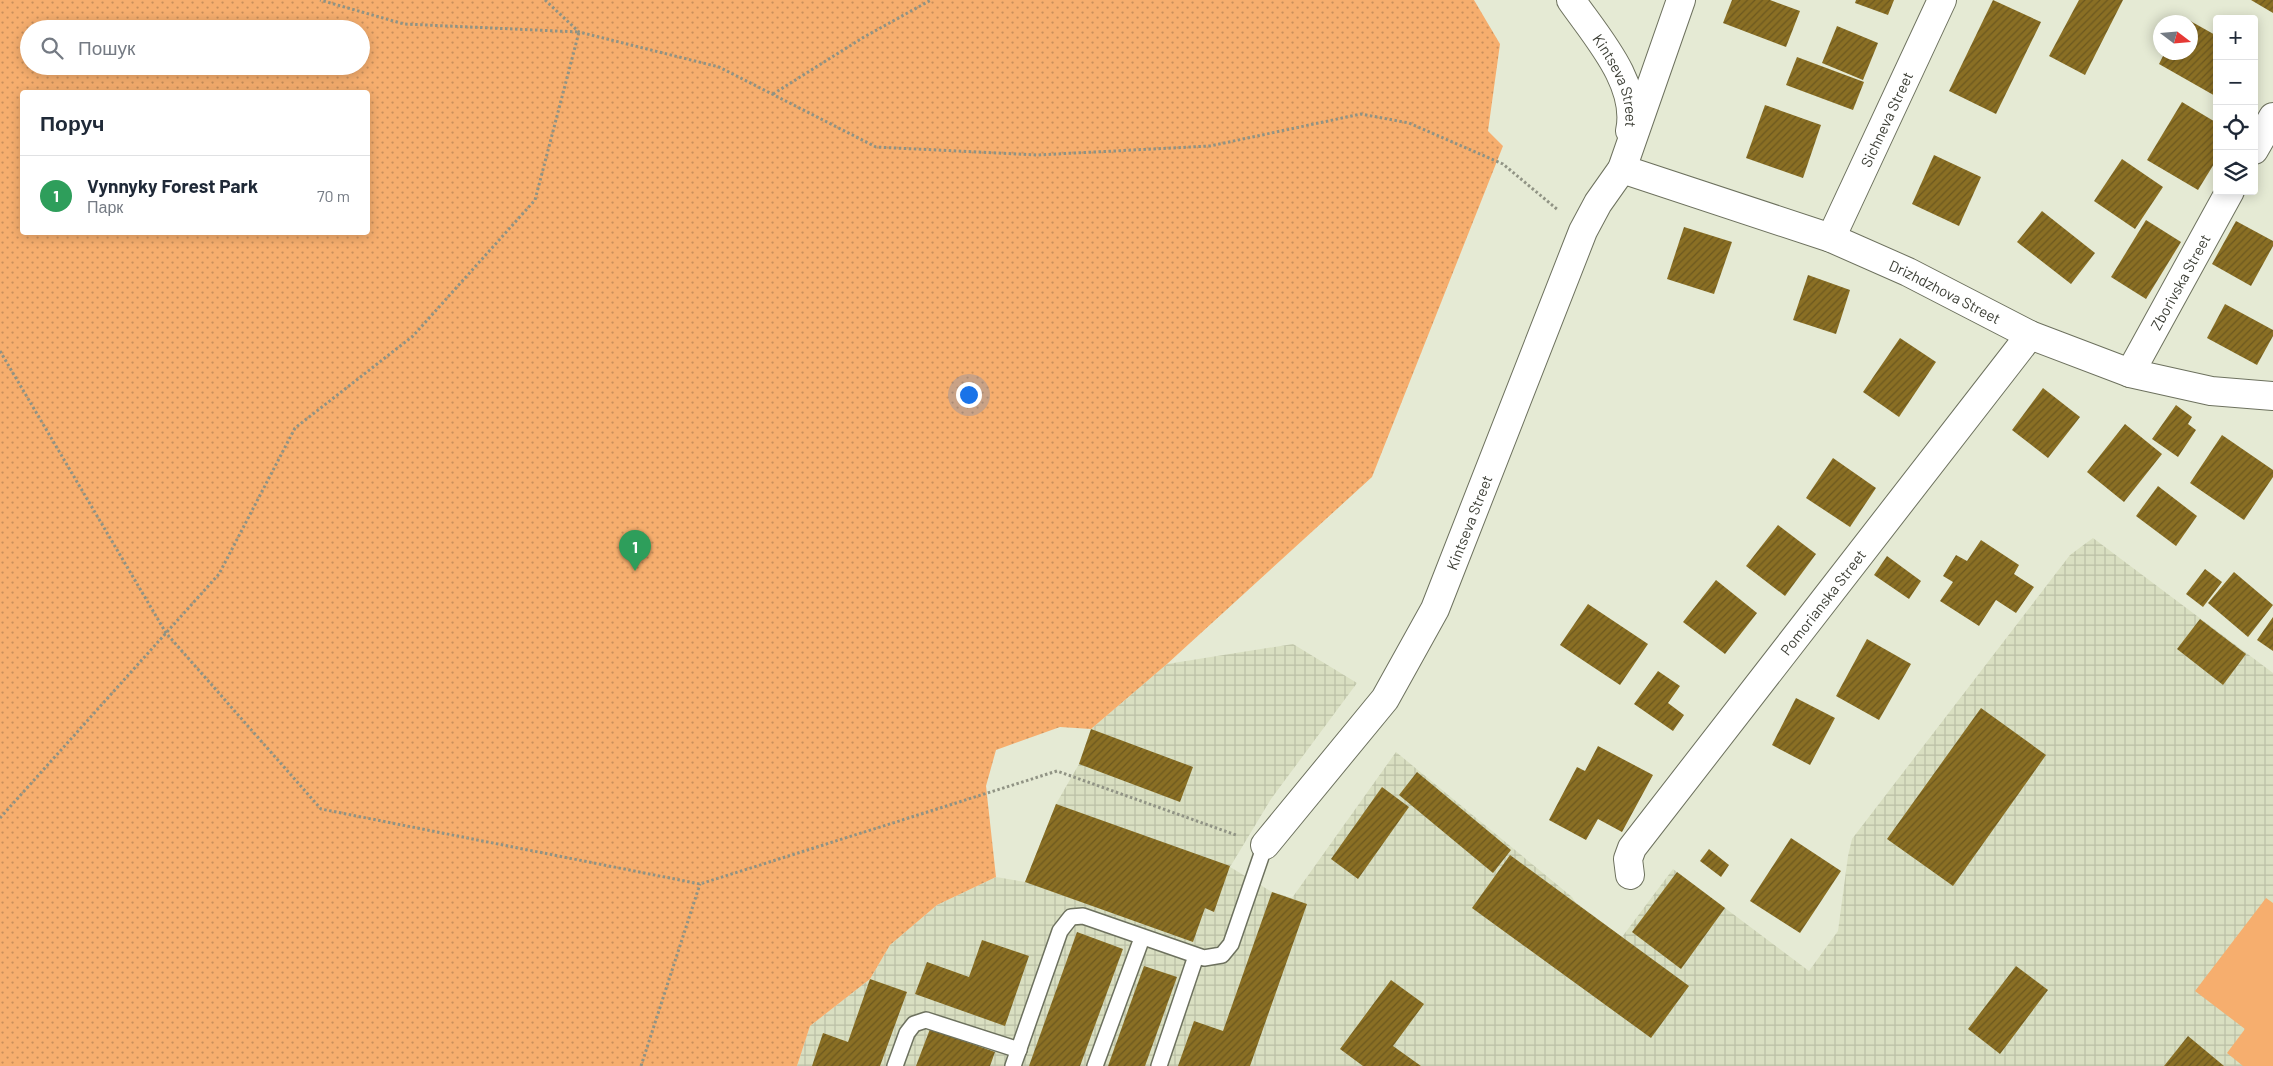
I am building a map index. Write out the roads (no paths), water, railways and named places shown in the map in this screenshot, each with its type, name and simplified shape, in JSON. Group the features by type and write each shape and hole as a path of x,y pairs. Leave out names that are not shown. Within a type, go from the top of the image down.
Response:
{"street":[{"name":"Kintseva Street","path":"1571,0 1609,53 1628,87 1631,126 1622,169"},
{"name":"Kintseva Street","path":"1265,845 1385,699 1435,609 1583,231 1598,203 1622,169 1681,0"},
{"name":"Sichneva Street","path":"1831,238 1942,0"},
{"path":"2258,143 2273,117"},
{"name":"Drizhdzhova Street","path":"1622,169 1831,238 1908,272 2030,334 2130,373 2211,391 2273,396"},
{"name":"Zborivska Street","path":"2130,373 2228,195"},
{"name":"Pomorianska Street","path":"1630,875 1628,860 1632,848 2030,334"}],"lane":[{"path":"1013,1066 1060,931 1071,917 1083,916 1196,956 1204,958 1222,955 1231,944 1265,845"},
{"path":"1095,1066 1142,938"},
{"path":"1159,1066 1196,956"},
{"path":"895,1066 907,1033 914,1024 926,1020 1019,1050"}],"place":[{"name":"Vynnyky Forest Park","path":"635,571"}]}
